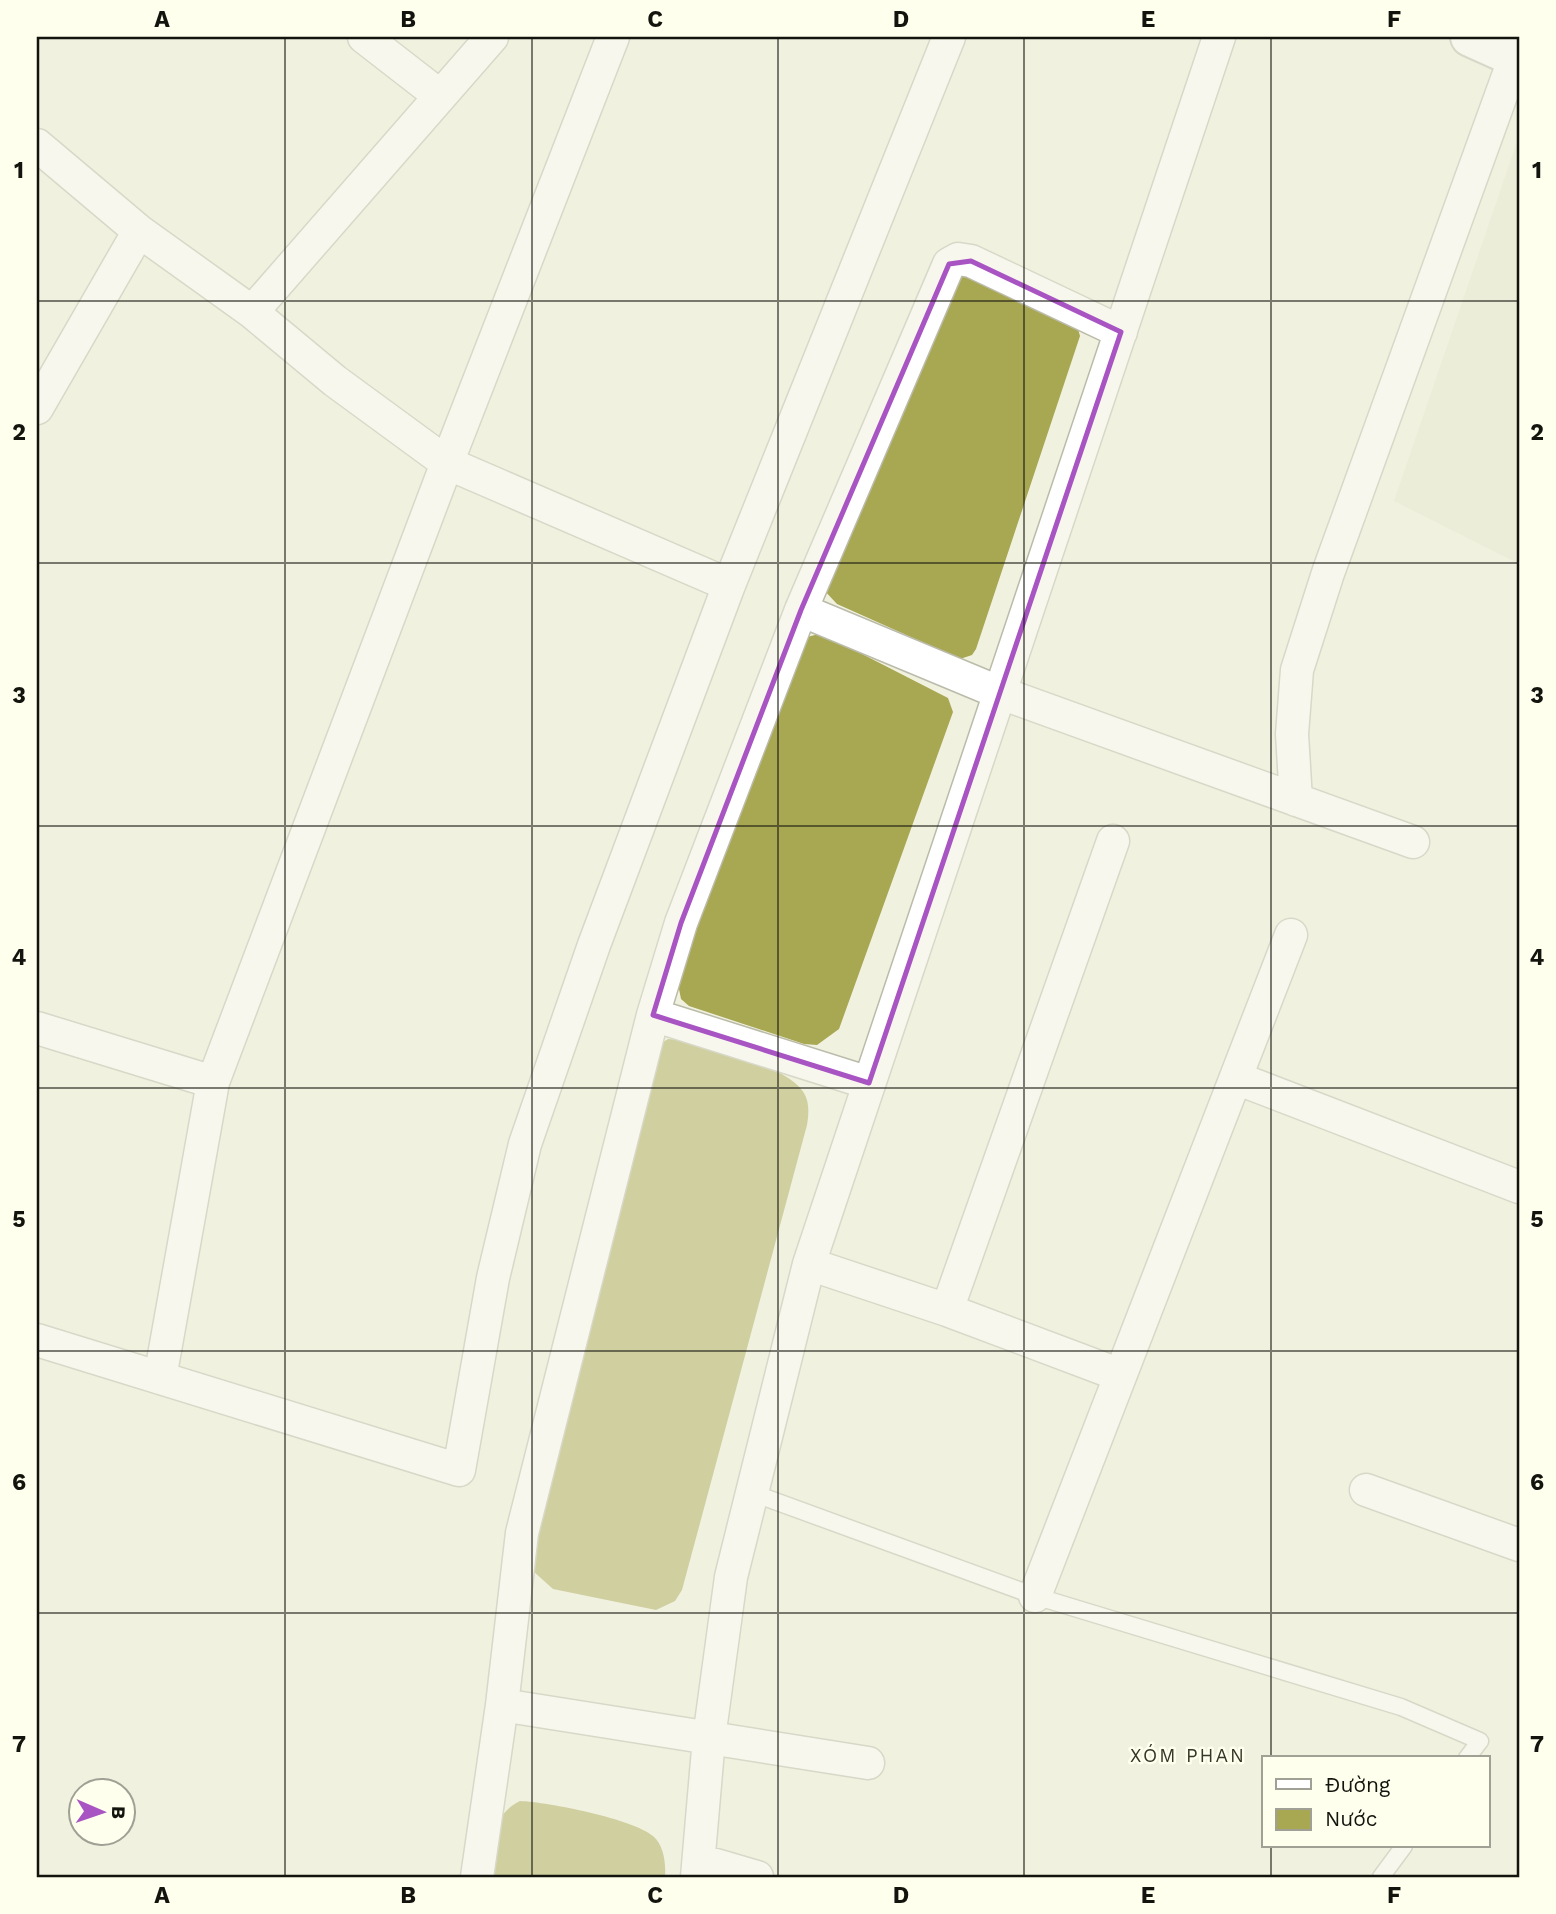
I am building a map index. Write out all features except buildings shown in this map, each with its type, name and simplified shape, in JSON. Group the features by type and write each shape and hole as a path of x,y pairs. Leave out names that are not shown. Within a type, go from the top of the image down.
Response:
{"main road":[{"path":"1470,37 1517,58"}],"street":[{"path":"364,37 440,96"},
{"path":"252,312 492,37"},
{"path":"160,1378 214,1082 447,463 612,37"},
{"path":"37,1340 458,1469 496,1265 525,1144 594,945 729,585 949,37"},
{"path":"757,1877 698,1868 709,1738 731,1577 750,1492 808,1264 1219,37"},
{"path":"1296,800 1292,734 1297,670 1333,560 1517,58"},
{"path":"37,145 139,231 252,312 335,382 447,463 729,585"},
{"path":"37,408 139,231"},
{"path":"477,1877 502,1705 522,1533 653,1015 681,923 801,610 949,264 958,259 971,261 1121,332"},
{"path":"801,610 998,692 1413,842"},
{"path":"947,1310 1113,841"},
{"path":"1035,1596 1291,935"},
{"path":"653,1015 869,1083"},
{"path":"37,1028 214,1082"},
{"path":"1236,1078 1519,1187"},
{"path":"808,1264 947,1310 1120,1375"},
{"path":"1366,1490 1519,1545"},
{"path":"502,1705 867,1763"}],"lane":[{"path":"750,1492 1035,1596 1401,1707 1480,1741 1469,1756"},
{"path":"1381,1877 1403,1848"}],"highlighted area":[{"path":"971,261 1121,332 869,1083 653,1015 681,923 801,610 949,264"}],"shaded area":[{"path":"1519,136 1519,564 1394,501"}],"water":[{"path":"971,276 1078,329 1080,336 976,649 972,655 960,659 837,604 823,589 952,279"},
{"path":"825,635 948,698 953,712 839,1029 817,1045 804,1044 689,1006 681,999 677,979 807,637"},
{"path":"668,1039 727,1053 778,1072 801,1089 806,1097 808,1111 807,1125 682,1590 675,1601 656,1610 553,1589 533,1571 530,1541 660,1044"},
{"path":"520,1801 590,1812 643,1830 660,1844 665,1861 665,1877 484,1877 493,1833 503,1814"}],"district":[{"name":"XÓM PHAN","path":"1188,1755"}]}
